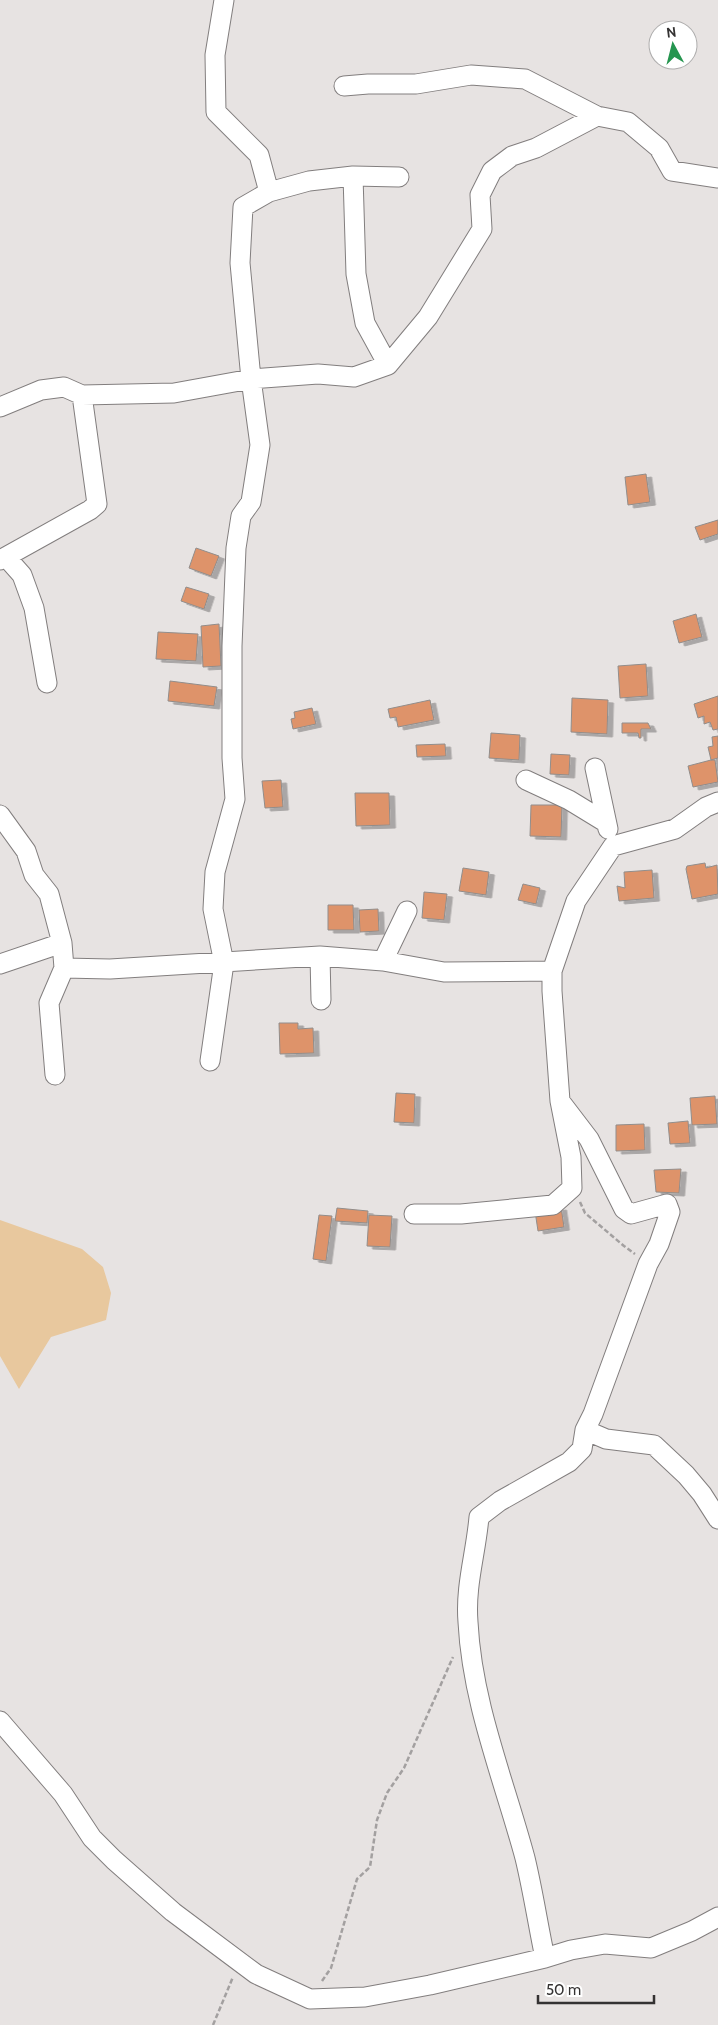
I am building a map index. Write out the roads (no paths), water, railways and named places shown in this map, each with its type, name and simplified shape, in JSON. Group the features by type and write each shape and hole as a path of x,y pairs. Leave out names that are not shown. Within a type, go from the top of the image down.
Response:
{"street":[{"path":"224,0 215,55 216,112 259,155 269,192"},
{"path":"344,86 416,84 471,74 524,78 597,116 628,122 658,148 672,171 718,178"},
{"path":"0,407 42,390 64,388 82,395 174,393 251,379 318,374 354,376 388,365 428,317 482,228 480,195 492,171 512,156 536,148 597,116"},
{"path":"353,176 356,274 363,313 365,323 388,365"},
{"path":"210,1061 224,963 213,909 215,872 235,798 232,758 232,646 236,548 241,516 251,502 260,445 251,379 240,263 243,206 269,192 309,181 353,176 399,177"},
{"path":"47,683 34,608 22,575 3,559 90,510 97,504 82,395"},
{"path":"595,768 610,834 624,842"},
{"path":"526,780 569,800 606,822"},
{"path":"414,1214 461,1214 553,1205 570,1191 572,1188 571,1157 560,1101 552,971 576,901 613,846 659,835 675,829 694,814 718,802"},
{"path":"0,815 26,851 34,875 49,894 62,943 64,968 49,1003 55,1075"},
{"path":"383,961 407,910"},
{"path":"0,964 62,943"},
{"path":"320,956 321,1000"},
{"path":"64,968 110,969 320,956 383,961 444,972 552,971"},
{"path":"545,1958 525,1859 476,1687 468,1623 467,1586 476,1550 479,1517 500,1501 569,1462 582,1449 585,1430 593,1414 648,1264 659,1244 670,1212 667,1204 631,1214 624,1209 589,1139 560,1101"},
{"path":"585,1430 606,1439 654,1445 686,1475 702,1494 718,1519"},
{"path":"0,1722 63,1794 92,1838 108,1854 173,1912 256,1974 310,1999 364,1998 545,1958 571,1950 605,1944 651,1948 718,1918"}]}
